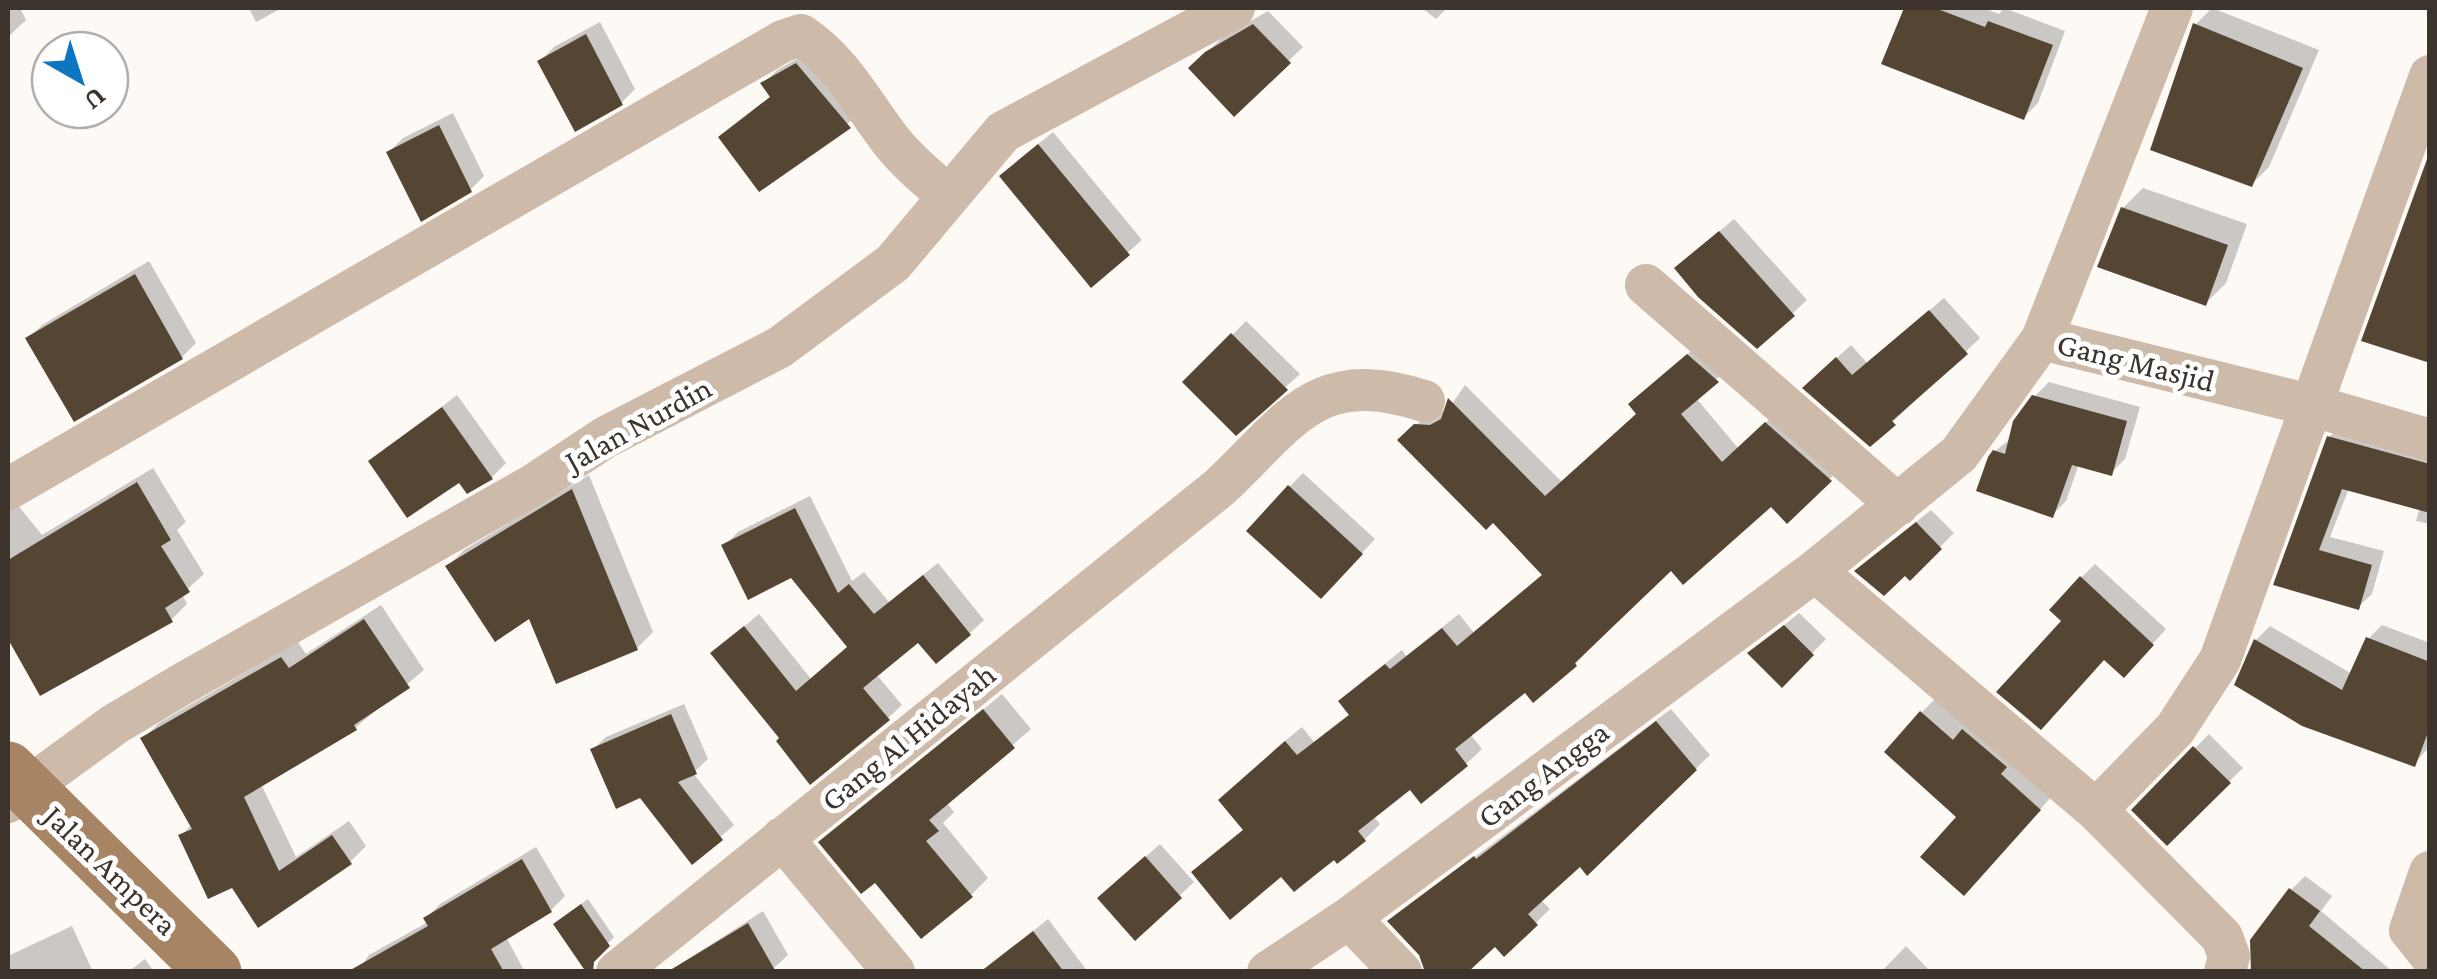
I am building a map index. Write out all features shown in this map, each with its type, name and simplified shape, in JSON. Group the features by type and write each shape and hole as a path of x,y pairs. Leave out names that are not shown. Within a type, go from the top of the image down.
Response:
{"main road":[{"name":"Jalan Ampera","path":"12,793 163,972"},
{"name":"Jalan Ampera","path":"12,793 214,972"}],"street":[{"name":"Jalan Nurdin","path":"12,793 184,682 533,485 606,437 780,347 894,263 1003,132 1234,8"},
{"path":"2042,339 2172,8"},
{"path":"8,490 784,41 801,35 820,48 852,84 902,155 949,196"},
{"path":"2096,810 2175,730 2220,660 2430,76"},
{"path":"1646,285 1898,505"},
{"name":"Gang Masjid","path":"1815,571 1959,454 2042,339 2314,406 2430,440"},
{"name":"Gang Al Hidayah","path":"617,972 1220,487 1297,414 1332,392 1358,386 1424,401"},
{"path":"1815,571 2096,810 2222,938 2229,956 2225,972"},
{"name":"Gang Angga","path":"1268,972 1349,918 1815,571"},
{"path":"782,838 894,972"},
{"path":"2430,872 2410,930 2430,955"},
{"path":"1349,918 1401,972"}],"building":[{"path":"1904,8 1935,8 1985,27 1988,21 2053,45 2024,120 1881,64"},
{"path":"2193,23 2303,68 2252,187 2150,150"},
{"path":"1253,24 1291,63 1234,117 1188,68 1205,52"},
{"path":"586,34 623,105 575,132 537,61"},
{"path":"796,63 851,128 759,192 718,137 770,97 760,83"},
{"path":"439,125 472,192 421,222 386,152"},
{"path":"1038,144 1130,255 1091,288 999,176"},
{"path":"2430,151 2430,363 2361,341"},
{"path":"2121,207 2228,245 2206,306 2097,267"},
{"path":"1719,231 1795,316 1757,349 1698,297 1674,268"},
{"path":"135,274 183,359 74,422 25,338"},
{"path":"1929,310 1968,354 1892,421 1896,425 1870,447 1802,388 1836,357 1852,375"},
{"path":"1231,333 1288,390 1236,436 1182,382"},
{"path":"1687,354 1719,382 1681,414 1722,462 1765,422 1832,481 1787,524 1771,507 1683,585 1671,571 1575,663 1577,666 1533,703 1525,693 1455,749 1468,766 1421,804 1410,790 1358,831 1366,841 1337,864 1334,860 1294,892 1281,877 1230,920 1191,872 1243,830 1218,800 1285,741 1297,755 1349,715 1338,701 1385,664 1390,669 1442,628 1457,646 1542,575 1493,523 1486,530 1397,440 1414,424 1430,425 1441,419 1448,398 1545,496 1636,414 1628,404"},
{"path":"2032,395 2127,421 2112,476 2072,465 2053,518 1976,491 1988,457 1993,450 2005,454 2013,421"},
{"path":"442,407 493,479 467,494 459,483 407,518 368,461"},
{"path":"2327,436 2430,464 2430,513 2342,489 2319,550 2372,565 2359,610 2273,585"},
{"path":"137,482 171,540 161,546 190,592 165,608 173,622 40,696 8,639 8,560"},
{"path":"1288,485 1363,554 1321,599 1246,531"},
{"path":"572,489 638,650 556,684 529,619 495,642 445,566"},
{"path":"795,508 838,593 849,584 874,614 923,575 971,635 936,664 918,643 863,688 890,720 810,785 776,741 779,738 710,653 744,626 796,691 847,647 791,578 748,600 721,545"},
{"path":"1916,522 1942,549 1910,581 1905,576 1884,596 1854,571"},
{"path":"2080,576 2154,645 2124,678 2104,660 2041,730 1996,692 2061,621 2049,610"},
{"path":"364,619 410,688 354,725 357,730 244,797 279,871 332,835 352,864 258,928 232,888 208,899 178,835 192,829 140,738 281,657 289,668"},
{"path":"1784,625 1814,655 1782,688 1747,653"},
{"path":"2366,637 2430,662 2430,727 2415,767 2302,726 2234,685 2254,639 2342,690"},
{"path":"983,709 1015,748 929,820 939,831 926,841 973,897 921,939 875,883 861,894 818,842"},
{"path":"1920,711 1953,740 1962,729 2007,767 2001,774 2041,810 1964,896 1920,857 1956,817 1884,752"},
{"path":"671,714 697,774 678,782 723,840 692,865 640,798 616,809 590,749"},
{"path":"1656,721 1697,770 1587,876 1580,867 1528,914 1538,925 1504,957 1495,947 1468,972 1425,972 1419,955 1387,921 1474,856 1476,859"},
{"path":"2193,746 2231,783 2167,846 2131,810"},
{"path":"1145,856 1182,898 1135,941 1097,898"},
{"path":"522,859 552,912 491,949 504,972 347,972 428,926 423,918"},
{"path":"2289,888 2320,911 2309,926 2366,972 2251,972 2250,940"},
{"path":"581,904 610,946 594,962 593,972 586,972 553,924"},
{"path":"748,923 776,972 667,972"},
{"path":"1033,931 1064,972 980,972"}]}
